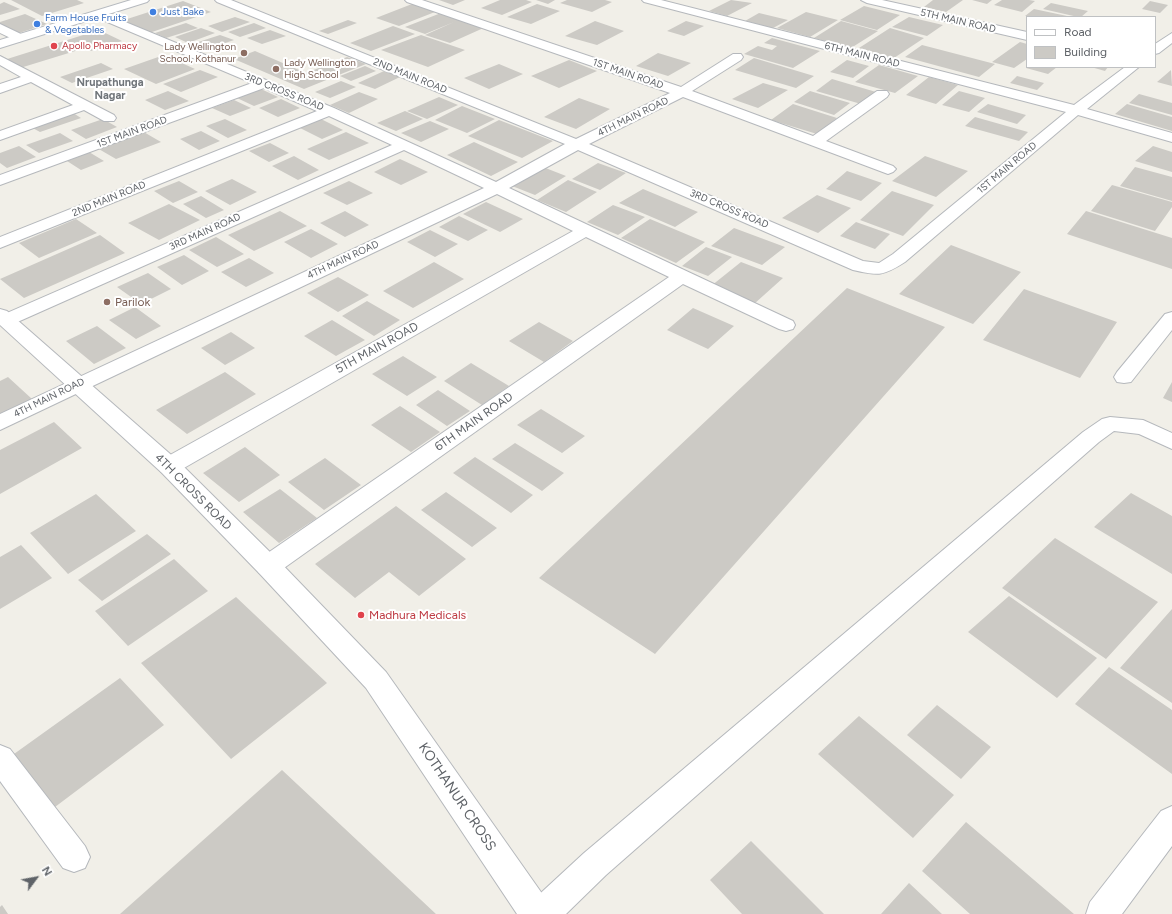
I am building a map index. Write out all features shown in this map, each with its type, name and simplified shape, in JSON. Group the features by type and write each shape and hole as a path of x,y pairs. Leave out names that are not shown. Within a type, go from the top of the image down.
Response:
{"street":[{"path":"0,44 143,0"},
{"name":"2ND MAIN ROAD","path":"221,0 577,144"},
{"name":"1ST MAIN ROAD","path":"411,0 682,92 888,169"},
{"name":"6TH MAIN ROAD","path":"648,0 1076,110 1172,138"},
{"name":"5TH MAIN ROAD","path":"867,0 1026,36"},
{"name":"3RD CROSS ROAD","path":"97,14 329,111 497,188 681,278 786,325"},
{"path":"0,28 19,38"},
{"path":"1156,49 1172,37"},
{"name":"4TH MAIN ROAD","path":"0,423 77,385 497,188 577,144 682,92 737,57"},
{"path":"0,60 109,118"},
{"name":"1ST MAIN ROAD","path":"882,270 899,258 1076,110 1132,68"},
{"path":"0,89 33,77"},
{"name":"1ST MAIN ROAD","path":"0,180 263,84"},
{"path":"814,142 882,94"},
{"path":"0,136 85,105"},
{"name":"2ND MAIN ROAD","path":"0,243 329,111"},
{"name":"3RD CROSS ROAD","path":"577,144 859,266 882,270"},
{"name":"3RD MAIN ROAD","path":"3,317 404,145"},
{"name":"5TH MAIN ROAD","path":"169,466 586,231"},
{"name":"6TH MAIN ROAD","path":"268,566 681,278"},
{"name":"4TH CROSS ROAD","path":"3,317 65,371 77,385 169,466 268,566 376,680"},
{"path":"1124,378 1172,318"},
{"path":"543,914 595,864 1091,437 1110,424 1143,427 1172,442"},
{"name":"KOTHANUR CROSS","path":"376,680 536,914"},
{"path":"0,758 74,857"},
{"path":"1102,914 1172,820"}],"building":[{"path":"11,0 77,0 84,3 42,16"},
{"path":"439,0 465,0 453,5"},
{"path":"500,0 526,0 532,2 502,15 481,8"},
{"path":"536,0 555,0 548,4"},
{"path":"567,0 605,0 612,2 592,12 560,3"},
{"path":"731,0 752,3 727,16 709,11"},
{"path":"933,0 963,0 946,12 924,7"},
{"path":"972,0 992,0 987,4"},
{"path":"1002,0 1035,1 1022,12 994,5"},
{"path":"183,1 211,12 149,33 121,21"},
{"path":"1150,1 1168,5 1160,13 1142,9"},
{"path":"4,2 20,9 0,15 0,4"},
{"path":"1051,3 1088,11 1082,16 1074,16 1043,9"},
{"path":"412,4 435,12 399,26 376,18"},
{"path":"537,4 560,11 531,24 507,17"},
{"path":"864,6 900,15 877,30 840,20"},
{"path":"1034,9 1067,16 1026,16"},
{"path":"806,12 838,20 810,37 777,28"},
{"path":"441,13 488,26 450,43 425,35 454,22 425,34 405,27"},
{"path":"759,13 788,20 773,28 745,21"},
{"path":"25,14 47,24 19,33 0,25 0,22"},
{"path":"235,17 250,22 222,32 208,26"},
{"path":"909,17 943,25 927,36 892,27"},
{"path":"348,20 357,23 328,34 319,31"},
{"path":"595,21 624,31 597,45 565,36"},
{"path":"686,21 704,26 684,36 667,31"},
{"path":"841,21 878,31 851,48 814,38"},
{"path":"186,23 198,28 166,38 155,33"},
{"path":"254,23 266,28 240,37 228,32"},
{"path":"393,26 415,34 371,51 350,43"},
{"path":"201,28 215,33 188,43 175,37"},
{"path":"890,28 924,38 894,58 859,48"},
{"path":"99,30 122,41 91,51 85,48 20,68 4,60"},
{"path":"270,30 286,36 262,44 247,38"},
{"path":"220,35 234,40 202,51 189,45"},
{"path":"421,35 465,50 428,67 381,50"},
{"path":"772,38 820,51 793,68 744,54 758,46 772,50 777,46 764,43"},
{"path":"1020,42 1026,44 1026,60 1014,68 992,62"},
{"path":"922,45 995,64 979,77 905,57"},
{"name":"Lady Wellington High School","path":"255,51 306,73 347,57 366,64 304,89 234,59"},
{"path":"658,53 691,63 668,76 636,66"},
{"path":"164,55 195,69 156,84 124,69"},
{"path":"754,58 814,76 796,88 735,70"},
{"path":"569,60 597,71 559,88 531,76"},
{"path":"847,60 869,66 853,78 830,72"},
{"path":"101,63 113,69 72,83 60,77"},
{"path":"499,64 523,74 489,89 464,78"},
{"path":"879,65 918,76 895,93 855,82"},
{"path":"365,66 376,71 351,81 340,76"},
{"path":"1026,68 1056,68 1048,74"},
{"path":"1094,68 1107,68 1105,71"},
{"path":"200,70 218,77 181,92 163,84"},
{"path":"1171,70 1172,86 1157,82"},
{"path":"384,71 400,77 375,89 358,83"},
{"path":"1017,76 1044,83 1037,90 1010,83"},
{"path":"929,77 958,85 936,104 906,95"},
{"path":"832,79 876,92 861,104 816,91"},
{"path":"341,81 356,87 330,98 315,92"},
{"path":"763,83 788,90 758,108 732,99"},
{"path":"261,89 278,97 254,106 237,98"},
{"path":"168,91 189,101 165,110 145,100"},
{"path":"810,91 850,103 834,115 794,102"},
{"path":"959,91 985,98 969,112 942,105"},
{"path":"359,92 378,99 349,113 330,105"},
{"path":"1139,94 1172,103 1172,115 1129,103"},
{"path":"439,97 458,105 427,119 407,111"},
{"path":"579,98 610,109 576,129 544,117"},
{"path":"281,99 300,108 278,117 259,108"},
{"path":"234,100 251,108 230,116 212,108"},
{"path":"793,104 837,118 817,134 771,120"},
{"path":"988,104 1026,115 1017,124 977,112"},
{"path":"1127,104 1172,117 1172,131 1115,114"},
{"path":"462,106 495,119 467,133 435,120"},
{"path":"70,111 81,118 40,132 29,126"},
{"path":"405,111 423,119 396,131 377,123"},
{"path":"975,117 1028,132 1019,141 965,126"},
{"path":"103,119 117,127 86,139 71,130"},
{"path":"225,119 247,130 228,138 206,126"},
{"path":"321,119 343,130 322,139 300,128"},
{"path":"499,120 553,141 522,158 468,136"},
{"path":"430,121 449,129 421,142 401,133"},
{"path":"142,131 161,142 116,159 97,148"},
{"path":"201,131 220,141 199,150 180,139"},
{"path":"346,132 369,143 329,160 307,149"},
{"path":"60,133 73,141 39,153 26,145"},
{"path":"474,142 518,162 491,176 447,155"},
{"path":"270,143 289,153 269,162 249,151"},
{"path":"19,146 36,157 7,168 0,163 0,153"},
{"path":"1153,146 1172,152 1172,172 1135,161"},
{"path":"89,152 104,161 81,170 67,161"},
{"path":"294,156 319,170 298,180 272,166"},
{"path":"925,156 968,171 936,197 892,181"},
{"path":"400,159 428,172 401,185 374,172"},
{"path":"598,163 626,173 600,190 572,179"},
{"path":"543,167 566,176 535,195 512,186"},
{"path":"1135,167 1172,177 1172,201 1120,186"},
{"path":"847,171 882,183 861,201 826,189"},
{"path":"232,179 257,192 230,205 205,191"},
{"path":"568,180 597,192 566,212 537,200"},
{"path":"179,181 198,192 173,203 154,191"},
{"path":"349,181 373,193 347,205 323,193"},
{"path":"1112,185 1172,202 1172,207 1155,231 1091,211"},
{"path":"643,189 698,212 675,227 619,203"},
{"path":"892,191 934,205 903,236 860,220"},
{"path":"817,195 851,208 818,233 782,218"},
{"path":"201,196 224,210 206,218 183,204"},
{"path":"486,202 523,219 500,232 463,214"},
{"path":"169,204 200,220 159,240 128,223"},
{"path":"613,205 645,217 618,235 587,222"},
{"path":"280,211 307,226 254,251 228,235"},
{"path":"345,211 369,225 345,237 320,223"},
{"path":"1086,211 1172,238 1172,269 1067,234"},
{"path":"459,216 488,230 468,241 439,227"},
{"path":"76,219 97,233 39,258 19,243"},
{"path":"650,219 705,242 676,263 621,238"},
{"path":"856,222 890,234 875,249 840,236"},
{"path":"734,228 785,247 762,265 711,246"},
{"path":"311,229 338,244 311,258 284,242"},
{"path":"430,230 458,244 435,257 407,242"},
{"path":"100,235 125,253 24,298 0,279"},
{"path":"216,237 244,254 217,267 189,250"},
{"path":"951,245 1021,272 973,324 899,294"},
{"path":"706,247 732,257 708,276 682,266"},
{"path":"184,255 209,271 182,285 157,267"},
{"path":"249,258 274,273 246,287 221,272"},
{"path":"434,262 464,279 413,308 383,291"},
{"path":"741,262 783,278 754,304 711,286"},
{"path":"148,273 171,289 141,304 117,287"},
{"path":"338,277 369,295 338,312 307,293"},
{"path":"847,288 945,327 655,654 539,578"},
{"path":"1024,289 1117,322 1080,378 983,340"},
{"path":"367,301 400,320 374,336 342,316"},
{"path":"135,307 161,326 136,339 109,320"},
{"path":"693,308 734,326 708,349 667,330"},
{"path":"332,320 365,340 336,356 304,336"},
{"path":"539,322 573,341 544,362 509,341"},
{"path":"97,326 126,348 94,364 66,341"},
{"path":"231,332 255,348 225,365 201,348"},
{"path":"403,356 437,377 407,396 372,374"},
{"path":"471,363 509,386 482,405 444,381"},
{"path":"225,372 256,394 187,434 156,410"},
{"path":"8,377 32,399 0,415 0,381"},
{"path":"1172,382 1172,402 1163,398"},
{"path":"438,390 470,411 447,426 416,405"},
{"path":"400,406 440,432 411,452 371,425"},
{"path":"541,409 585,436 562,453 517,425"},
{"path":"54,422 82,448 0,494 0,450"},
{"path":"515,443 564,473 542,491 492,459"},
{"path":"245,447 280,475 239,502 203,473"},
{"path":"475,457 533,495 511,513 453,473"},
{"path":"325,458 361,485 324,510 288,482"},
{"path":"280,489 317,518 279,543 243,512"},
{"path":"446,492 497,528 472,547 421,510"},
{"path":"1131,493 1172,516 1172,574 1094,527"},
{"path":"96,494 136,531 68,574 30,533"},
{"path":"396,506 466,559 419,596 389,572 355,598 315,564"},
{"path":"147,534 171,554 102,601 78,580"},
{"path":"1055,538 1158,602 1106,659 1002,588"},
{"path":"21,545 52,578 0,609 0,557"},
{"path":"174,559 208,591 128,646 95,611"},
{"path":"1009,596 1097,658 1057,698 968,632"},
{"path":"236,597 327,683 231,759 141,663"},
{"path":"1172,609 1172,703 1120,668"},
{"path":"1109,667 1172,710 1172,774 1075,704"},
{"path":"120,678 164,725 47,813 7,759"},
{"path":"937,705 991,747 961,779 907,735"},
{"path":"859,716 954,795 913,838 818,754"},
{"path":"282,770 436,914 120,914"},
{"path":"966,822 1074,914 970,914 922,871"},
{"path":"751,841 824,914 742,914 710,880"},
{"path":"909,883 942,914 881,914"},
{"path":"2,905 8,914 0,914 0,907"}],"place":[{"name":"Just Bake","path":"153,12"},
{"name":"Farm House Fruits & Vegetables","path":"37,24"},
{"name":"Apollo Pharmacy","path":"54,46"},
{"name":"Lady Wellington School, Kothanur","path":"244,53"},
{"name":"Lady Wellington High School","path":"276,69"},
{"name":"Parilok","path":"107,302"},
{"name":"Madhura Medicals","path":"361,615"}],"district":[{"name":"Nrupathunga Nagar","path":"110,89"}]}
